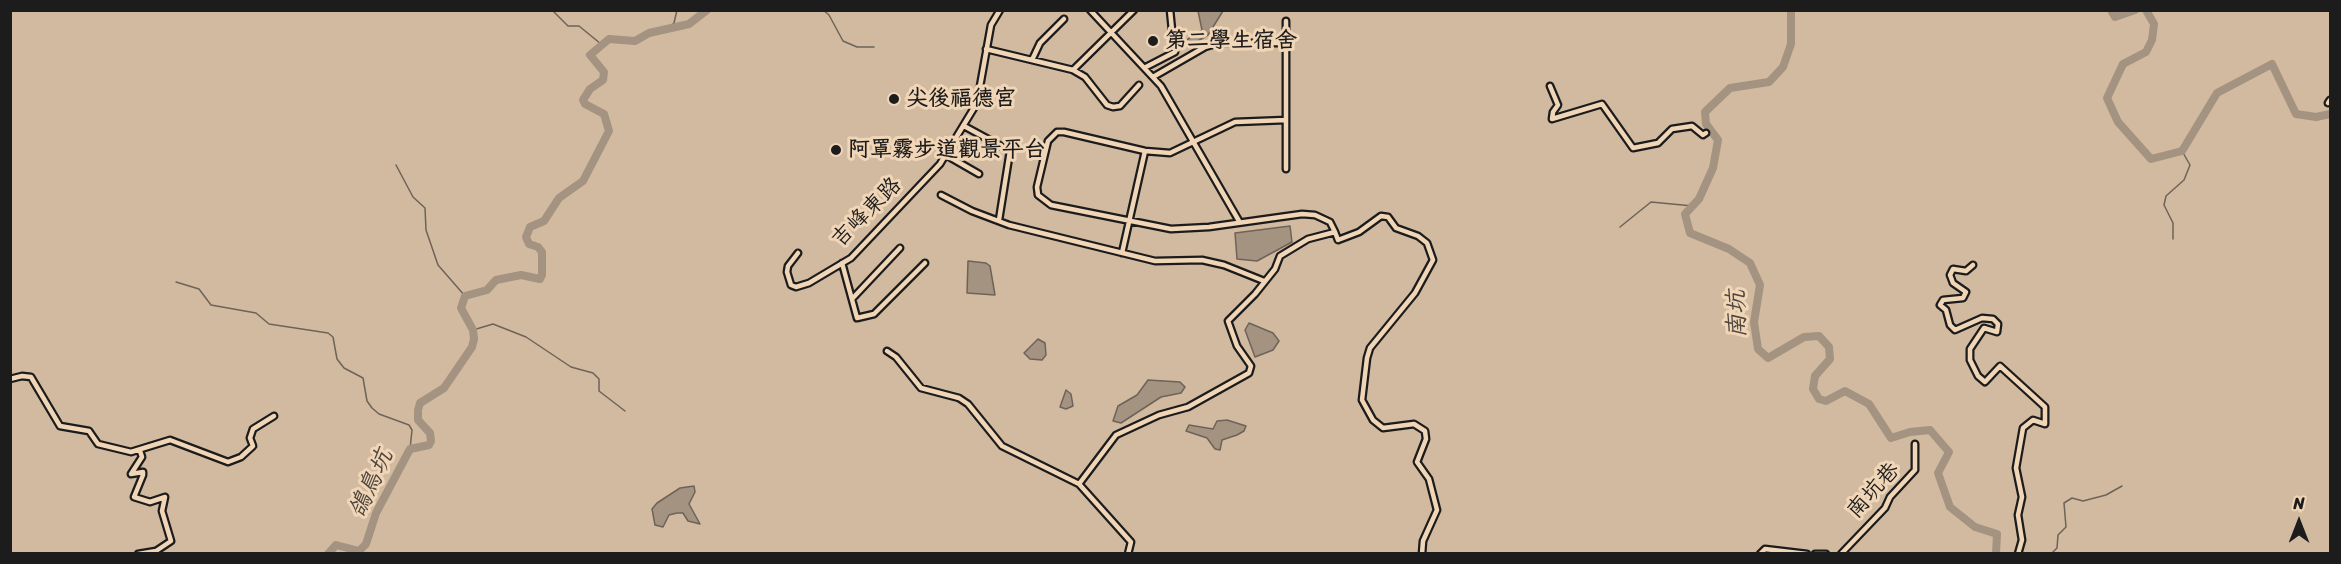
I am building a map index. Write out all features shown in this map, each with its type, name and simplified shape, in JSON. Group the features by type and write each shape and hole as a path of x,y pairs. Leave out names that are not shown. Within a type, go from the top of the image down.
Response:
{"street":[{"name":"吉峰東路","path":"798,253 788,266 787,272 791,285 796,287 809,283 851,258 946,155 977,103 991,24 1000,10"},
{"path":"1090,10 1153,76 1195,143 1239,221"},
{"path":"1073,70 1134,10"},
{"path":"1170,10 1172,30"},
{"path":"1032,60 1040,43 1064,19"},
{"path":"1286,21 1286,169"},
{"path":"1153,76 1205,47 1219,43 1286,43"},
{"path":"986,49 1073,70 1084,77 1107,105 1113,107 1120,106 1139,85"},
{"path":"1146,67 1175,52"},
{"path":"1550,86 1558,105 1552,112 1552,119 1602,104 1618,131 1633,148 1658,143 1672,129 1692,126 1703,135 1706,133"},
{"path":"1286,120 1235,122 1170,153 1145,151 1057,132 1048,141 1037,187 1038,195 1051,205 1171,229 1209,227 1239,221 1309,214 1330,222 1338,240 1359,232 1381,216 1388,217 1396,228 1418,236 1427,243 1433,260 1415,293 1370,348 1366,358 1362,400 1373,420 1383,428 1414,424 1425,431 1426,439 1417,462 1430,479 1437,510 1423,541 1422,554"},
{"path":"964,126 1007,147 1010,151 999,220"},
{"path":"1122,253 1145,151"},
{"path":"946,155 979,174"},
{"path":"941,195 972,211 999,220 1122,253 1155,261 1202,260 1224,265 1264,281"},
{"path":"1079,484 1116,435 1159,415 1188,407 1249,373 1251,366 1237,346 1228,321 1255,294 1284,252 1308,239 1335,232"},
{"path":"852,299 900,248"},
{"path":"842,263 857,318 874,314 925,263"},
{"path":"1973,265 1966,271 1953,269 1950,275 1953,283 1966,292 1963,298 1942,300 1940,305 1946,310 1950,325 1955,330 1982,318 1993,319 1998,324 1997,332 1984,328 1970,349 1970,360 1978,376 1985,382 2000,366 2045,407 2045,424 2033,420 2023,428 2016,468 2022,497 2018,515 2022,540 2018,554"},
{"path":"887,351 896,357 921,388 959,398 968,404 1002,446 1079,484 1131,542 1128,554"},
{"path":"10,379 22,376 31,377 60,426 89,431 98,444 106,447 119,447 131,452 170,440 228,462 241,457 253,446 250,438 253,429 274,416"},
{"name":"南坑巷","path":"1841,554 1885,508 1890,497 1915,470 1915,444"},
{"path":"138,554 156,551 171,541 162,512 165,497 150,502 134,497 144,475 144,472 131,474 142,457 140,451"},
{"path":"1760,554 1765,549 1807,554"},
{"path":"1815,554 1826,554"}],"shaded area":[{"path":"10,11 2330,11 2330,553 11,553"},
{"path":"1198,11 1223,11 1208,35 1188,47 1185,41 1202,30"},
{"path":"1290,226 1292,242 1257,261 1237,259 1235,233"},
{"path":"968,261 986,263 990,266 995,295 967,293"},
{"path":"1249,323 1273,333 1279,341 1273,350 1255,357 1245,330"},
{"path":"1038,339 1045,343 1046,355 1042,360 1030,359 1024,353"},
{"path":"1148,380 1180,382 1185,387 1181,393 1161,397 1121,423 1113,421 1118,406 1137,395"},
{"path":"1066,390 1071,394 1073,406 1066,409 1060,407"},
{"path":"1227,420 1246,426 1244,431 1222,440 1220,450 1215,449 1207,438 1186,431 1189,425 1213,429 1217,421"},
{"path":"694,486 695,492 689,504 700,524 688,521 683,513 677,513 669,515 663,527 655,525 652,509 657,503 680,488"}],"waterway":[{"path":"552,10 568,26 579,26 601,44"},
{"path":"666,30 674,23 677,10"},
{"name":"鴿鳥坑","path":"328,554 336,545 359,551 366,544 376,513 410,449 429,445 430,433 418,420 418,410 420,403 444,388 472,347 473,330 461,308 465,296 487,290 496,280 521,275 540,279 542,252 538,247 529,244 526,237 530,227 544,221 559,198 583,181 609,131 604,114 585,104 583,100 590,89 603,80 604,72 590,55 609,39 635,41 649,33 689,24 707,10"},
{"path":"823,10 829,15 843,41 857,47 874,47"},
{"name":"南坑","path":"1791,10 1791,44 1783,67 1769,82 1730,88 1705,112 1706,124 1718,140 1713,168 1699,199 1685,214 1690,233 1729,249 1750,263 1760,285 1754,322 1758,349 1768,358 1804,337 1819,336 1829,347 1830,359 1815,376 1813,389 1819,399 1826,401 1845,391 1869,404 1891,438 1910,432 1930,430 1949,452 1938,473 1950,507 1975,527 1997,534 1996,554"},
{"path":"2111,10 2115,17 2135,10"},
{"path":"2146,10 2154,24 2152,40 2146,52 2123,64 2107,98 2118,122 2151,159 2182,151 2217,93 2272,64 2296,114 2316,117 2330,114"},
{"path":"2173,239 2173,223 2164,205 2166,196 2184,180 2190,165 2182,151"},
{"path":"396,165 413,197 425,208 426,230 438,265 465,296"},
{"path":"1620,227 1651,202 1693,206"},
{"path":"176,282 199,289 211,305 256,313 269,324 328,333 333,337 337,359 344,368 363,378 367,401 372,408 379,414 409,425 412,430 410,449"},
{"path":"473,330 493,324 526,337 571,367 593,373 599,379 599,391 625,411"},
{"path":"2051,554 2057,548 2058,535 2066,527 2064,503 2072,498 2083,501 2106,495 2122,486"}],"place":[{"name":"第二學生宿舍","path":"1153,41"},
{"name":"尖後福德宮","path":"894,99"},
{"name":"阿罩霧步道觀景平台","path":"836,150"}]}
